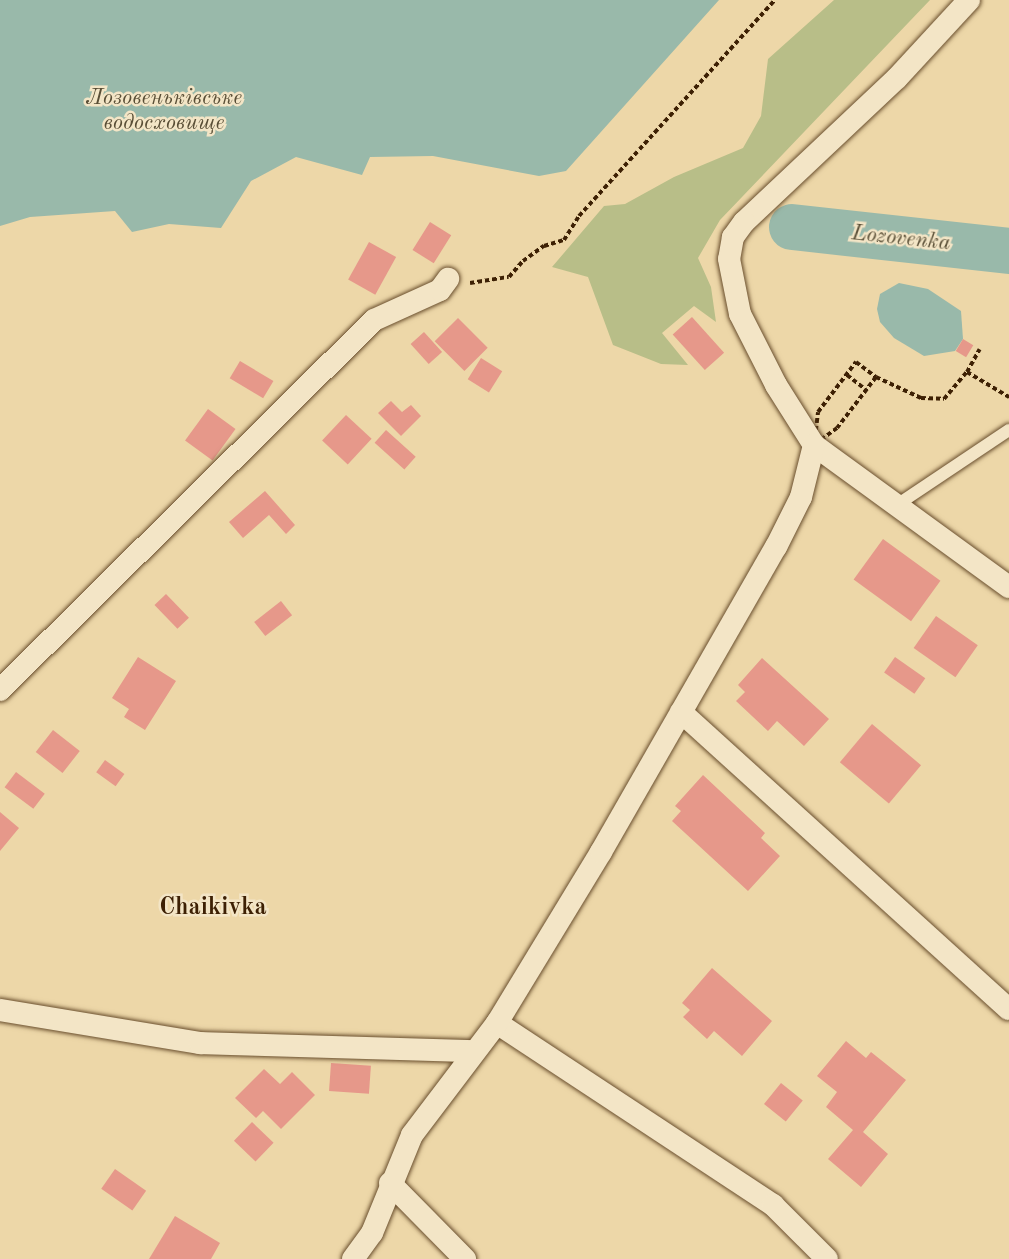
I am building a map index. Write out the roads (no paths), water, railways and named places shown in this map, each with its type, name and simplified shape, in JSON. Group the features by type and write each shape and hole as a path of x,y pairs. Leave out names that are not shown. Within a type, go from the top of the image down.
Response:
{"street":[{"path":"969,0 897,78 744,222 733,237 729,259 740,314 776,385 814,445 1009,587"},
{"path":"0,690 374,320 444,284"},
{"path":"353,1259 372,1233 390,1183 412,1136 473,1051 497,1023 681,712 801,497 814,445"},
{"path":"681,712 1009,1009"},
{"path":"0,1010 200,1043 473,1051"},
{"path":"497,1023 773,1205 826,1259"},
{"path":"390,1183 465,1259"}],"lane":[{"path":"897,505 1009,430"}],"water":[{"name":"Лозовеньківське водосховище","path":"0,0 719,0 566,171 539,176 433,156 370,157 362,175 296,157 251,181 221,228 169,224 132,232 115,211 30,217 0,226"},
{"path":"899,283 928,289 961,311 963,339 955,351 924,356 894,338 880,322 877,309 880,294"}],"waterway":[{"name":"Lozovenka","path":"792,227 1009,251"}],"district":[{"name":"Chaikivka","path":"213,909"}]}
